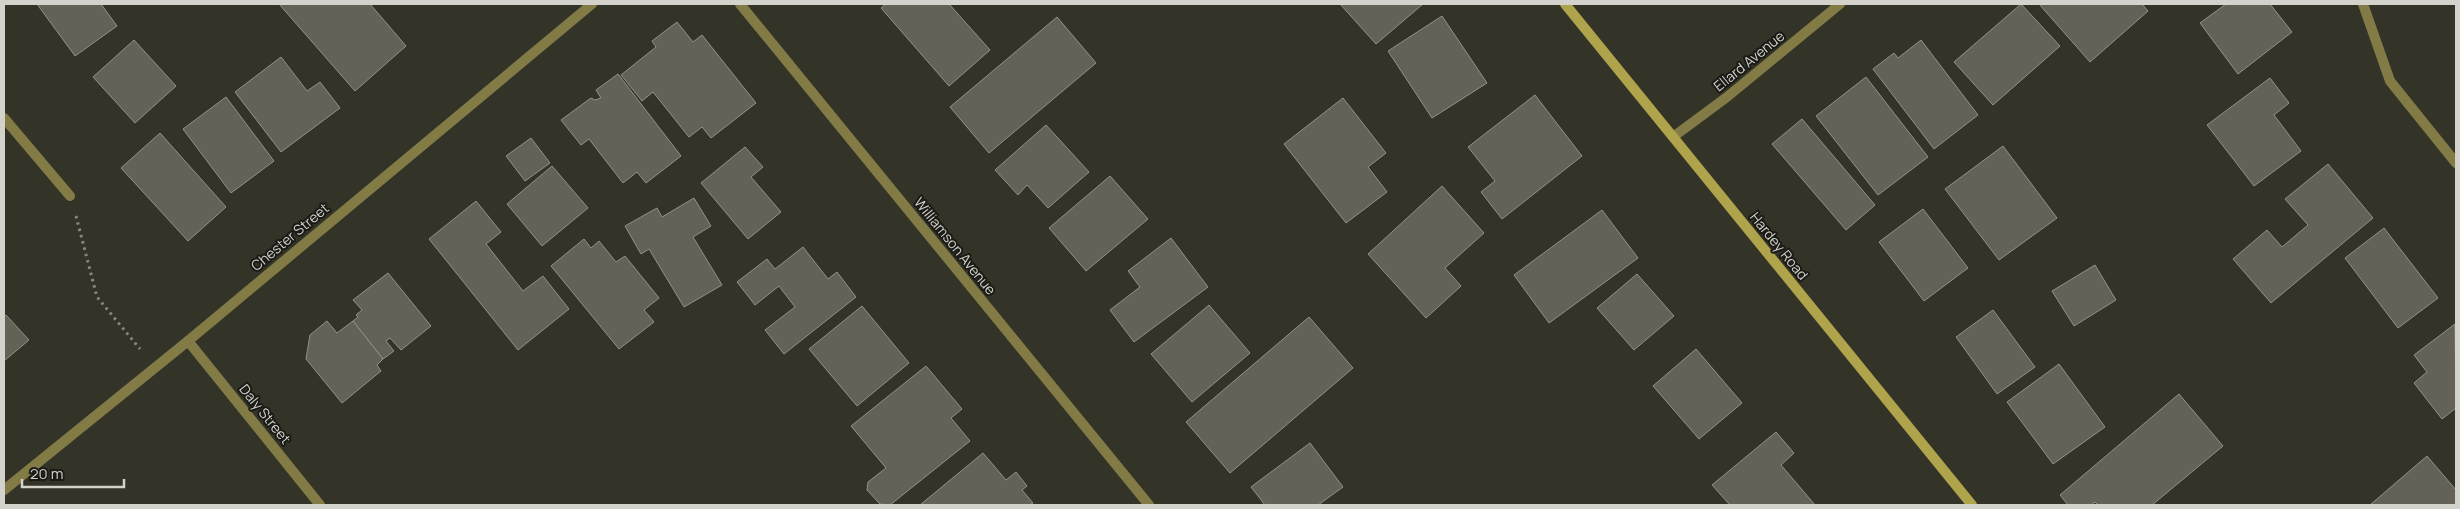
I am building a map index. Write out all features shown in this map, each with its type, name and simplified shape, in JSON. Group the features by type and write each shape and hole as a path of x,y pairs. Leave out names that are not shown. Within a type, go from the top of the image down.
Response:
{"main road":[{"name":"Hardey Road","path":"1565,4 1972,505"}],"street":[{"name":"Chester Street","path":"4,490 188,341 592,4"},
{"name":"Williamson Avenue","path":"740,4 1149,505"},
{"name":"Ellard Avenue","path":"1673,137 1727,97 1840,4"},
{"path":"2363,4 2390,81 2456,163"},
{"path":"4,118 70,196"},
{"name":"Daly Street","path":"188,341 320,505"}],"path":[{"path":"70,196 98,297 155,367"}],"building":[{"path":"37,4 101,4 117,26 75,56"},
{"path":"279,4 370,4 406,46 355,91"},
{"path":"886,4 949,4 990,50 949,86 881,8"},
{"path":"1340,4 1423,4 1376,44"},
{"path":"2021,4 2060,46 1993,105 1954,62"},
{"path":"2039,4 2142,4 2148,11 2090,62"},
{"path":"2226,4 2270,4 2292,32 2238,74 2200,23"},
{"path":"1442,16 1487,83 1432,118 1388,51"},
{"path":"1057,17 1096,63 989,153 950,107"},
{"path":"677,22 693,42 702,35 756,103 711,138 702,127 689,137 653,92 642,101 621,75 656,47 652,41"},
{"path":"134,40 176,86 135,123 93,77"},
{"path":"1921,40 1978,115 1934,149 1873,69 1894,53 1898,58"},
{"path":"281,57 307,91 320,82 340,108 281,152 235,92"},
{"path":"618,74 681,156 646,183 637,172 623,183 589,139 581,145 561,120 591,98 595,100 601,98 596,90"},
{"path":"1866,77 1928,157 1878,195 1816,116"},
{"path":"2270,78 2289,103 2274,115 2301,151 2254,186 2207,125"},
{"path":"1535,95 1582,156 1502,219 1481,192 1495,181 1468,147"},
{"path":"226,97 274,161 231,193 183,129"},
{"path":"1343,98 1386,153 1368,167 1387,192 1346,223 1284,144"},
{"path":"1802,119 1875,205 1846,230 1772,144"},
{"path":"1046,125 1089,172 1048,208 1027,185 1018,195 995,170"},
{"path":"160,133 226,207 188,241 121,168"},
{"path":"531,138 550,163 525,181 506,156"},
{"path":"2003,146 2057,218 1999,260 1945,189"},
{"path":"745,147 763,167 751,177 781,212 748,239 701,183"},
{"path":"2328,164 2373,218 2271,303 2233,259 2267,230 2282,247 2308,225 2285,199"},
{"path":"552,166 588,208 542,246 507,204"},
{"path":"1110,176 1148,219 1086,271 1049,228"},
{"path":"1442,186 1484,233 1445,268 1461,286 1426,318 1368,254"},
{"path":"694,198 711,226 693,237 722,285 684,307 649,249 641,254 625,226 657,208 662,217"},
{"path":"476,201 501,232 486,244 523,291 543,276 569,309 518,350 429,239"},
{"path":"1923,209 1968,268 1924,301 1879,242"},
{"path":"1602,210 1638,258 1549,323 1514,275"},
{"path":"2384,228 2438,298 2398,328 2345,258"},
{"path":"1171,238 1208,287 1134,342 1110,310 1140,287 1128,271"},
{"path":"584,239 591,248 599,241 616,262 625,256 659,298 644,310 654,322 619,349 551,266"},
{"path":"803,247 828,279 837,272 856,297 784,354 765,330 795,307 779,286 755,305 737,282 767,259 775,269"},
{"path":"2095,265 2116,300 2074,326 2052,291"},
{"path":"388,273 431,326 401,350 390,338 386,341 394,351 383,359 353,321 362,310 353,300"},
{"path":"1637,274 1674,316 1634,350 1597,308"},
{"path":"1209,305 1250,353 1192,402 1151,354"},
{"path":"862,306 909,363 857,406 809,349"},
{"path":"1993,310 2035,367 1997,394 1956,337"},
{"path":"6,315 29,340 4,361 4,317"},
{"path":"1309,317 1353,368 1230,473 1186,422"},
{"path":"327,321 337,333 353,321 383,359 377,365 381,371 342,403 306,359 310,335"},
{"path":"2455,324 2456,408 2442,419 2414,383 2427,372 2414,355"},
{"path":"1696,349 1742,403 1699,439 1653,386"},
{"path":"2059,364 2105,427 2053,464 2007,402"},
{"path":"926,366 962,409 951,418 970,441 890,505 880,504 867,490 868,482 886,468 851,426"},
{"path":"2179,394 2223,446 2152,505 2098,505 2095,502 2091,505 2068,505 2060,495"},
{"path":"1776,432 1794,453 1781,465 1815,505 1730,505 1712,485"},
{"path":"1310,443 1343,487 1318,505 1265,505 1251,487"},
{"path":"983,453 1006,480 1016,472 1027,486 1022,490 1033,503 1029,505 920,505"},
{"path":"2427,456 2456,490 2456,505 2370,505"}]}
